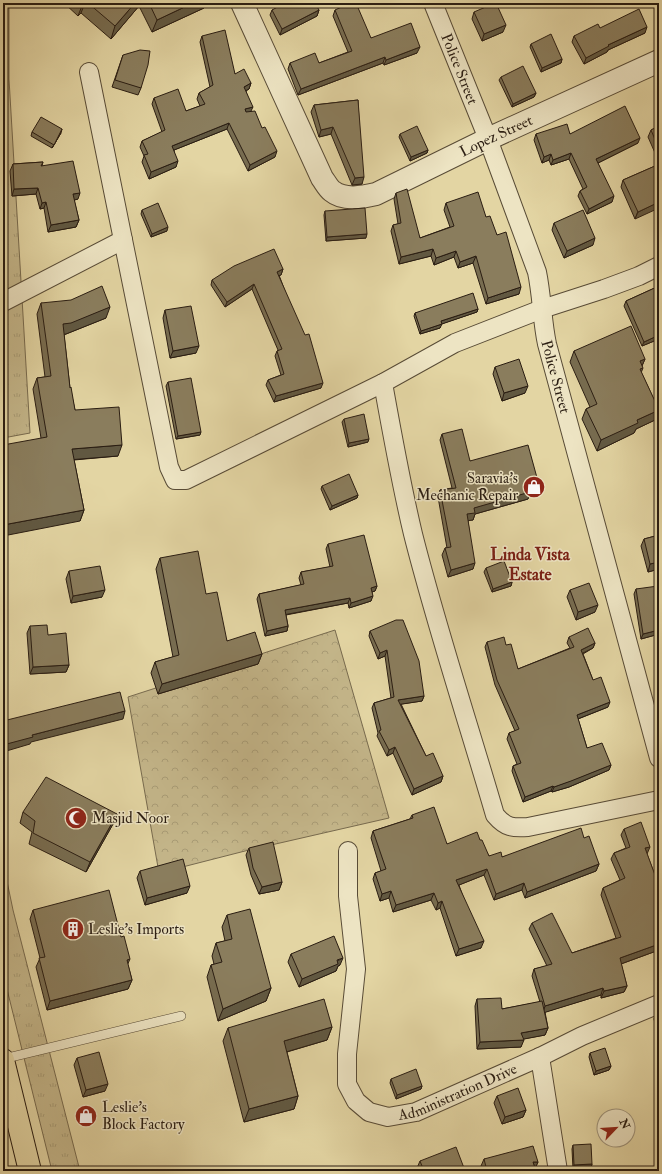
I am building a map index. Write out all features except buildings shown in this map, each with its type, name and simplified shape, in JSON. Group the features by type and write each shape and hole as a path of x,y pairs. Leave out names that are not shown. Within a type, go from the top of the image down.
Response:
{"main road":[{"path":"3,1059 30,1171"}],"street":[{"name":"Lopez Street","path":"242,3 322,178 332,191 346,197 362,197 376,194 488,139 659,61"},
{"name":"Police Street","path":"433,3 488,139 538,272 544,328 549,352 659,758"},
{"path":"89,72 169,468 175,480 186,480 383,383 455,343 542,309 639,276 659,266"},
{"path":"3,302 123,240"},
{"path":"383,383 413,534 428,590 496,815 503,824 514,828 528,827 659,800"},
{"name":"Administration Drive","path":"348,851 348,896 356,969 347,1054 347,1084 356,1100 369,1112 388,1117 416,1112 540,1057 582,1036 659,1004"},
{"path":"540,1057 558,1171"}],"lane":[{"path":"3,1059 181,1016"}],"green space":[{"path":"3,3 9,3 9,79 30,433 3,438"},
{"path":"335,630 389,818 245,851 159,873 128,697"},
{"path":"3,862 13,910 80,1171 52,1171 3,973"}],"place":[{"name":"Saravia's Mechanic Repair","path":"534,487"},
{"name":"Masjid Noor","path":"76,818"},
{"name":"Leslie's Imports","path":"73,929"},
{"name":"Leslie's Block Factory","path":"86,1116"}],"district":[{"name":"Linda Vista Estate","path":"530,564"}]}
